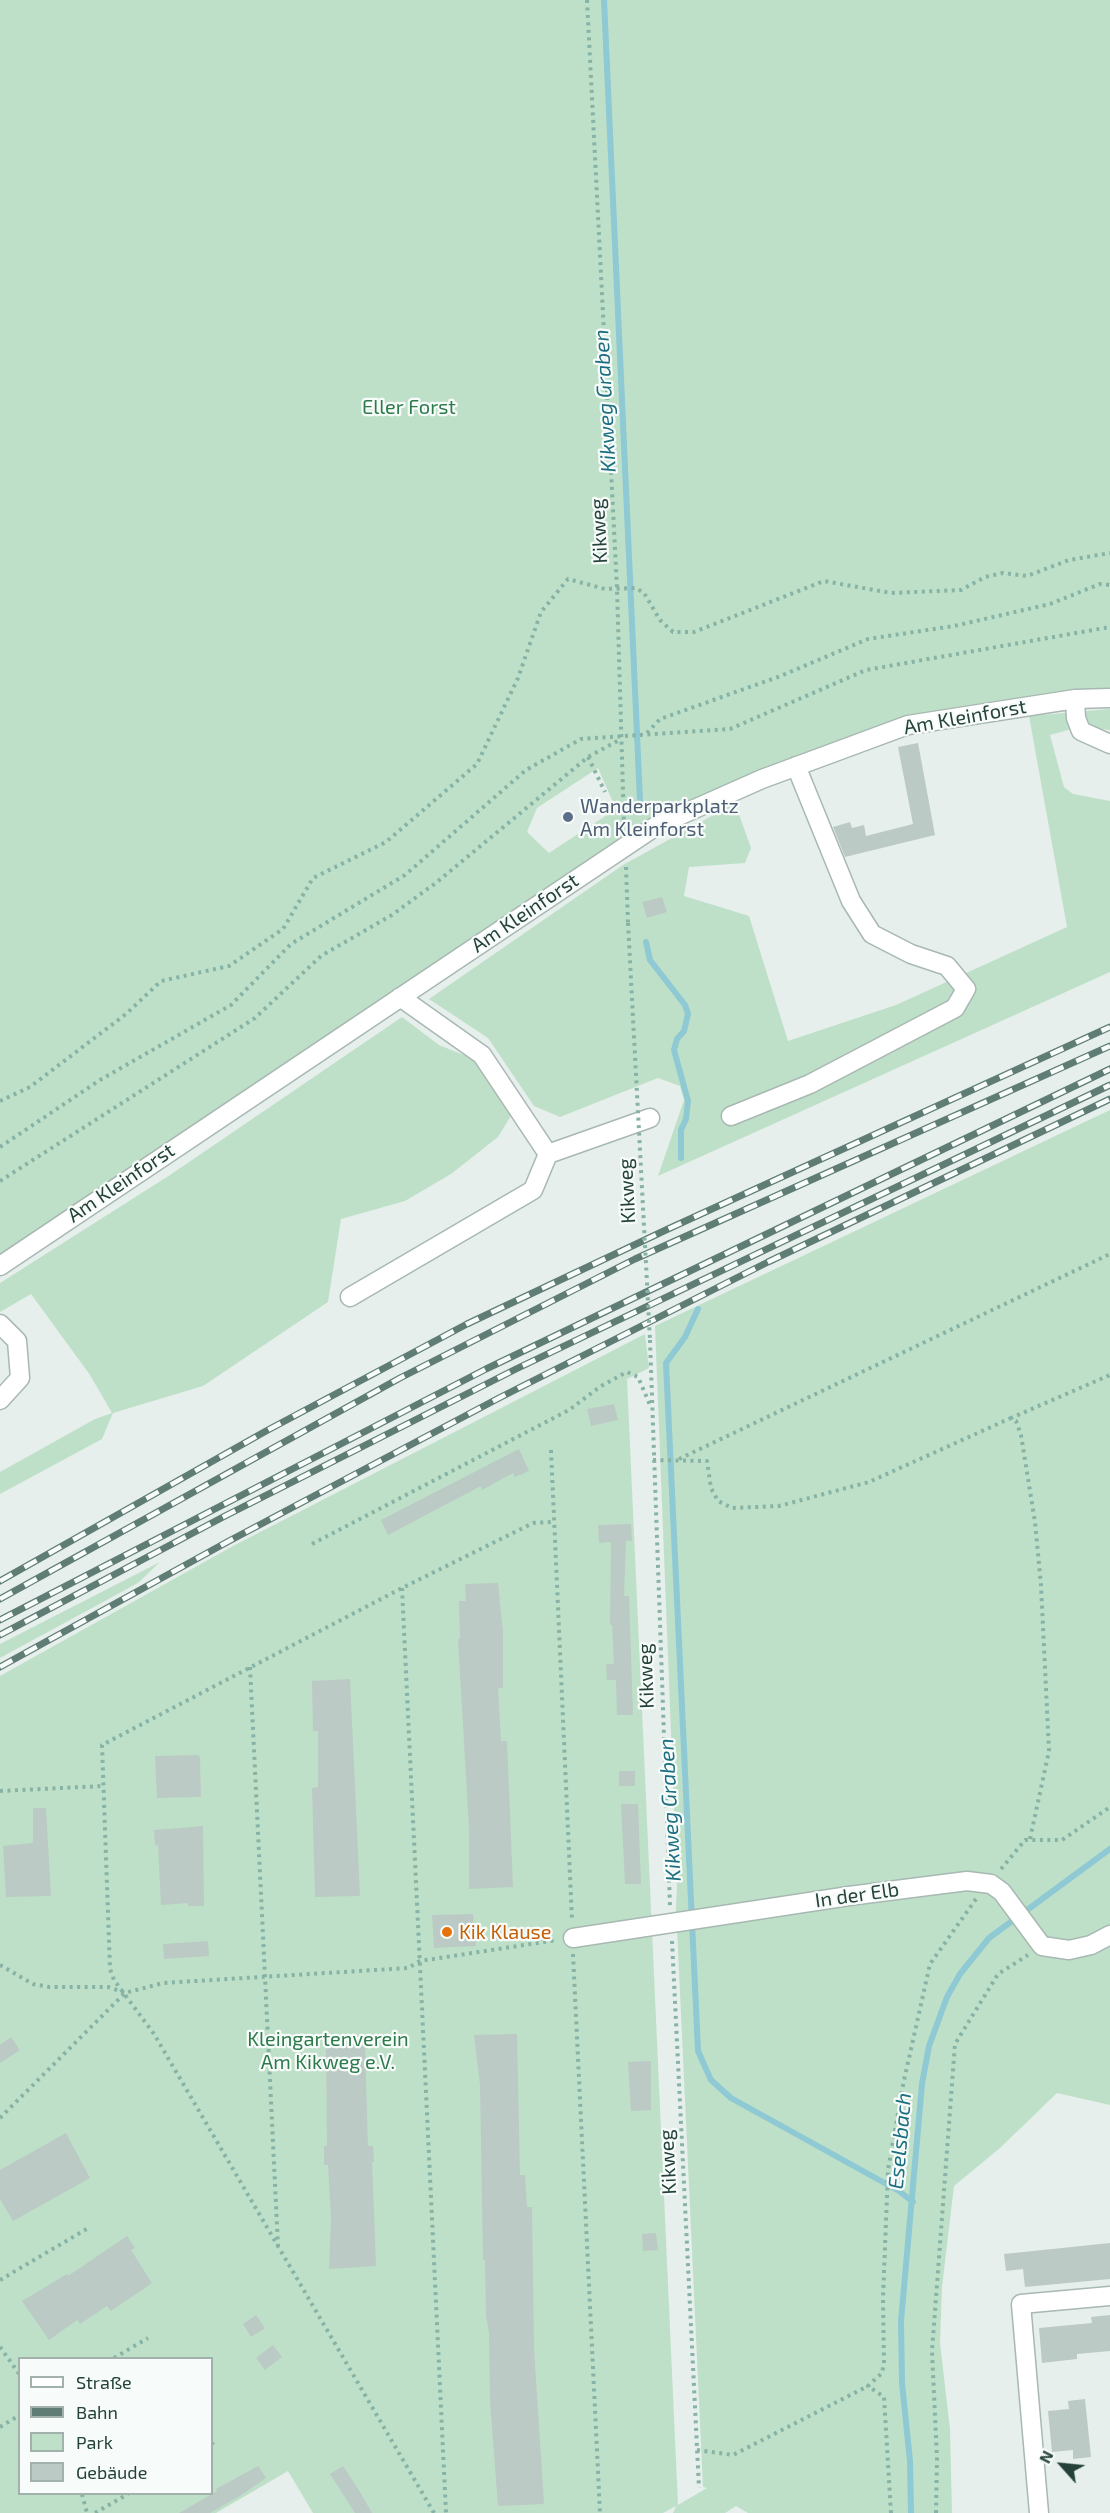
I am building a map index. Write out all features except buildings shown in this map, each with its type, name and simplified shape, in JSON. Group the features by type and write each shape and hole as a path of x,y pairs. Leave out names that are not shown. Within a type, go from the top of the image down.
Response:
{"street":[{"name":"Am Kleinforst","path":"0,1266 400,998 625,854 691,808 908,724 1075,699 1110,698"},
{"path":"1075,699 1076,718 1081,731 1110,744"},
{"path":"731,1116 810,1084 955,1008 966,989 948,966 911,954 872,934 851,901 796,766"},
{"path":"400,998 482,1055 548,1154"},
{"path":"350,1297 533,1190 548,1154 650,1118"},
{"path":"0,1324 17,1341 20,1378 0,1400"},
{"name":"In der Elb","path":"573,1938 946,1883 987,1883"},
{"path":"987,1883 1006,1897 1038,1940 1069,1950 1090,1945 1110,1935"},
{"path":"1039,2513 1021,2304 1110,2296"}],"path":[{"name":"Kikweg","path":"587,0 617,588 628,923 653,1393 650,1406 684,1921 699,2488"},
{"path":"0,1101 30,1087 126,1014 161,981 229,966 283,928 313,878 386,842 477,764 518,678 541,612 568,579 605,589 636,588 644,593 660,620 673,632 694,632 824,581 891,593 961,590 984,577 1003,573 1027,576 1069,560 1110,553"},
{"path":"646,734 660,719 778,677 868,639 954,626 1050,604 1100,584 1110,585"},
{"path":"0,1147 100,1080 231,1005 291,944 405,875 526,770 581,739 730,729 866,670 1110,627"},
{"path":"0,1181 255,1018 321,956 392,915 588,757 622,738"},
{"path":"588,757 605,792"},
{"path":"679,1459 1110,1254"},
{"path":"312,1544 569,1410 602,1386 627,1372 638,1377 650,1406"},
{"path":"653,1460 707,1461 711,1488 718,1502 732,1508 779,1506 869,1482 1110,1376"},
{"path":"1011,1418 1016,1421 1021,1436 1035,1522 1041,1585 1049,1751 1030,1839"},
{"path":"551,1450 552,1522 600,2513"},
{"path":"434,2513 154,2034 114,1980 110,1969 102,1745 402,1588 533,1523 552,1522"},
{"path":"402,1588 446,2513"},
{"path":"250,1667 278,2246"},
{"path":"0,1791 103,1786"},
{"path":"697,2450 733,2455 868,2386 882,2373 888,2170 903,2085 930,1964 971,1910 987,1883 1020,1843 1030,1839 1062,1840 1110,1807"},
{"path":"0,2118 125,1993 164,1983 408,1968 420,1961 573,1938"},
{"path":"936,2513 937,2459 932,2351 955,2044 998,1974 1038,1940"},
{"path":"0,1965 33,1984 49,1987 108,1987 125,1993"},
{"path":"0,2280 90,2227"},
{"path":"116,2357 148,2338"},
{"path":"0,2347 18,2372"},
{"path":"868,2386 884,2397 891,2513"},
{"path":"0,2427 18,2416"},
{"path":"82,2495 87,2513"},
{"path":"95,2513 125,2495"}],"green space":[{"name":"Eller Forst","path":"0,0 1110,0 1110,694 908,719 689,804 0,1260","holes":["598,768 616,809 549,853 527,832 537,808"]},
{"path":"1110,709 1110,730 1079,727 1050,735 1064,787 1073,794 1110,801 1110,972 658,1176 684,1100 680,1086 658,1078 560,1117 534,1106 488,1038 429,999 623,865 735,803 751,848 745,863 689,867 684,896 749,916 788,1041 896,1005 1067,927 1029,716"},
{"path":"402,1017 439,1045 481,1062 515,1109 498,1137 451,1174 405,1201 341,1219 328,1302 203,1386 113,1413 102,1439 0,1494 0,1472 95,1419 112,1413 90,1375 31,1294 0,1312 0,1283 170,1175"},
{"name":"Kleingartenverein Am Kikweg e.V.","path":"1110,1110 1110,1933 1090,1944 1062,1949 1045,1944 1042,1939 1033,1947 1059,1952 1091,1948 1110,1938 1110,2105 1057,2093 1000,2148 954,2186 942,2287 940,2343 950,2429 952,2513 748,2513 736,2506 725,2513 673,2513 676,2506 663,2513 313,2513 288,2471 216,2513 0,2513 0,1676 233,1546 645,1334 649,1368 627,1379 678,2505 707,2488 703,2487 676,1907 655,1326"},
{"path":"160,1562 138,1583 0,1658 0,1644"}],"waterway":[{"name":"Kikweg Graben","path":"604,0 640,801"},
{"name":"Kikweg Graben","path":"646,942 650,960 685,1005 688,1014 684,1031 677,1039 674,1050 688,1101 686,1119 681,1130 681,1158"},
{"name":"Kikweg Graben","path":"698,1309 685,1337 666,1363 698,2051 711,2080 731,2098 899,2191 913,2202"},
{"name":"Eselsbach","path":"911,2513 910,2461 902,2383 901,2321 922,2084 929,2046 947,1997 960,1974 989,1938 1110,1849"}],"railway":[{"path":"0,1581 266,1431 467,1324 668,1229 1110,1027"},
{"path":"0,1599 400,1378 635,1259 1110,1046"},
{"path":"0,1620 486,1369 1110,1069"},
{"path":"0,1635 225,1516 516,1369 1110,1085"},
{"path":"0,1667 229,1541 499,1398 768,1262 1110,1099"}],"place":[{"name":"Wanderparkplatz Am Kleinforst","path":"568,817"},
{"name":"Kik Klause","path":"447,1932"}]}
